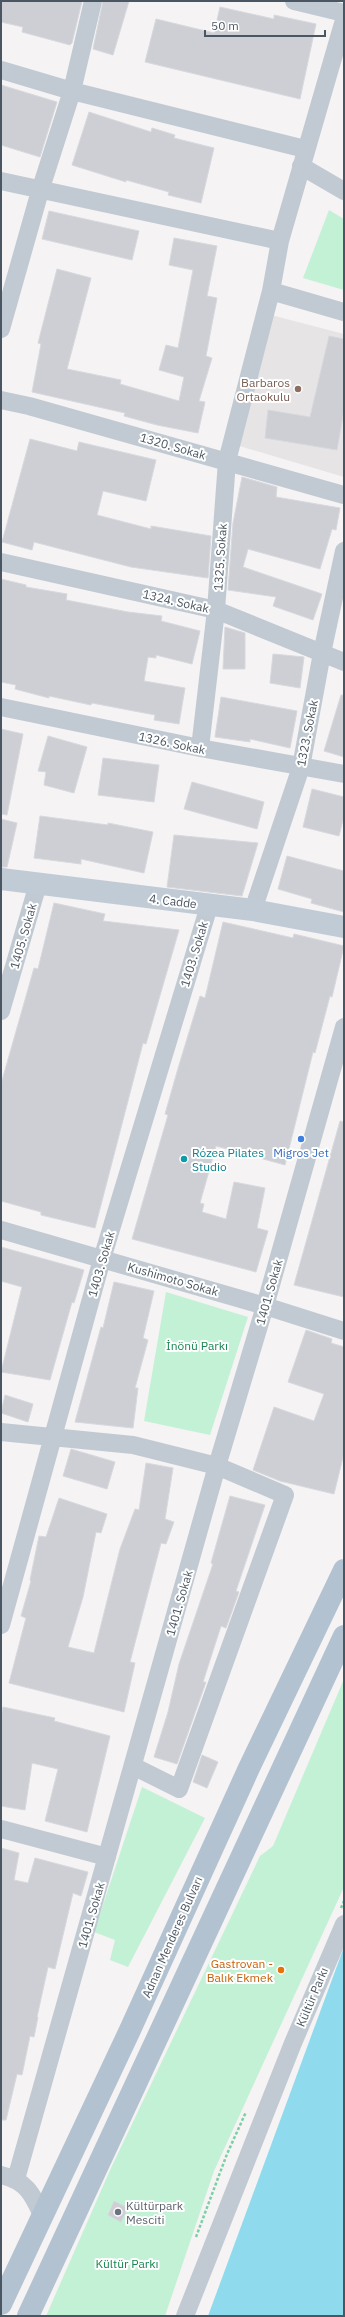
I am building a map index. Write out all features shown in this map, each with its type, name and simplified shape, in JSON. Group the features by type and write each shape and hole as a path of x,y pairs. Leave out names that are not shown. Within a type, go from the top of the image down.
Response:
{"main road":[{"name":"Adnan Menderes Bulvarı","path":"1,2304 344,1570"},
{"path":"28,2316 344,1636"}],"street":[{"path":"1,329 40,191 72,91 93,1"},
{"path":"294,1 344,13"},
{"name":"1325. Sokak","path":"200,748 216,610 227,461 271,291 280,241 344,20"},
{"path":"1,70 304,157 344,191"},
{"path":"1,181 40,191 280,241"},
{"path":"271,291 344,312"},
{"name":"1320. Sokak","path":"1,400 227,461 344,495"},
{"name":"1323. Sokak","path":"253,910 301,767 322,653 344,551"},
{"name":"1324. Sokak","path":"1,562 216,610 344,662"},
{"name":"1326. Sokak","path":"1,707 200,748 344,774"},
{"name":"4. Cadde","path":"1,879 209,906 253,910 344,927"},
{"name":"1405. Sokak","path":"1,1011 38,884"},
{"name":"1403. Sokak","path":"1,1625 102,1259 209,906"},
{"name":"1401. Sokak","path":"8,2177 107,1857 217,1466 265,1306 344,1027"},
{"name":"Kushimoto Sokak","path":"1,1230 265,1306 344,1331"},
{"path":"1,1432 133,1445 217,1466 285,1495 179,1789 133,1766"},
{"path":"1,1829 107,1857"},
{"name":"Kültür Parkı","path":"185,2316 293,2043 344,1924"},
{"path":"8,2177 32,2194 42,2215"}],"shaded area":[{"name":"Barbaros Ortaokulu","path":"271,315 344,334 344,477 236,445"}],"green space":[{"path":"329,210 344,219 344,290 303,278"},
{"name":"İnönü Parkı","path":"166,1292 248,1317 210,1435 144,1421"},
{"name":"Kültür Parkı","path":"344,1679 344,1887 214,2171 165,2316 46,2316 111,2168 260,1856 273,1846"},
{"path":"142,1787 205,1818 128,1967 110,1960 115,1940 94,1932"}],"water":[{"path":"344,1947 344,2316 208,2316"}],"building":[{"path":"1,1 82,1 72,43 70,45 22,32 23,27 1,22"},
{"path":"103,1 129,1 113,55 93,49"},
{"path":"220,7 274,19 274,15 316,24 300,99 145,62 156,19 214,33"},
{"path":"1,85 57,102 40,157 1,145"},
{"path":"89,112 151,132 152,128 175,135 174,138 214,148 201,203 168,195 169,192 126,180 126,182 72,165"},
{"path":"49,211 139,231 132,260 42,239"},
{"path":"174,238 217,246 207,296 217,298 206,356 212,358 199,401 205,402 198,433 157,425 124,416 125,413 32,392 41,344 38,343 57,269 91,278 67,369 121,380 120,384 179,401 184,377 159,370 166,345 178,348 193,270 169,265"},
{"path":"329,336 344,339 344,410 337,450 265,438 268,410 310,417"},
{"path":"30,439 77,451 79,442 156,460 146,501 103,491 97,515 151,529 151,526 211,536 208,578 131,567 34,542 32,550 2,542"},
{"path":"242,477 277,487 276,497 340,508 336,530 332,529 320,569 248,549 243,567 322,594 313,620 273,606 276,597 228,590 233,523"},
{"path":"1,579 26,585 26,587 67,594 66,600 128,612 162,616 161,621 200,631 192,664 156,655 156,658 148,657 144,681 185,688 179,724 154,720 155,715 92,703 91,705 49,696 49,698 15,689 16,685 1,682"},
{"path":"225,627 245,633 245,669 223,669"},
{"path":"273,654 304,657 300,688 270,683"},
{"path":"341,695 344,695 344,757 324,751"},
{"path":"221,697 297,711 290,748 250,739 250,742 215,737"},
{"path":"1,729 23,734 7,815 1,814"},
{"path":"48,736 87,747 74,793 44,785 46,772 38,771"},
{"path":"103,758 159,765 154,802 98,795"},
{"path":"192,782 264,802 257,829 184,809"},
{"path":"312,789 344,797 344,816 339,836 303,827"},
{"path":"40,816 108,825 108,823 153,832 144,873 81,859 81,864 34,858"},
{"path":"1,819 17,823 7,867 1,867"},
{"path":"174,835 258,843 242,896 167,887"},
{"path":"287,856 344,871 344,912 311,903 312,899 278,889"},
{"path":"54,903 105,914 103,921 179,930 146,1044 143,1043 95,1228 41,1215 41,1212 1,1201 1,1084 34,968 38,969"},
{"path":"223,922 293,938 294,934 344,946 332,997 330,996 315,1053 313,1052 285,1165 216,1146 200,1203 204,1204 202,1212 226,1219 234,1182 265,1188 257,1228 268,1231 256,1272 132,1239 168,1115 165,1114 179,1065 200,996 205,998"},
{"path":"340,1121 344,1122 344,1297 294,1285"},
{"path":"1,1247 84,1270 74,1303 72,1302 50,1380 1,1372 22,1287 1,1281"},
{"path":"114,1282 154,1291 143,1338 148,1340 135,1388 138,1388 133,1428 75,1422 101,1327 103,1328"},
{"path":"306,1330 332,1339 331,1343 344,1347 344,1453 334,1494 280,1481 253,1470 274,1407 314,1421 324,1394 288,1382"},
{"path":"5,1395 33,1404 28,1422 1,1413"},
{"path":"71,1449 115,1462 107,1489 63,1476"},
{"path":"146,1463 173,1468 165,1519 174,1522 166,1544 161,1543 130,1662 135,1663 124,1712 9,1683 26,1618 21,1616 31,1581 39,1536 46,1537 59,1498 107,1514 101,1533 96,1532 83,1597 68,1647 94,1653 120,1549 135,1509 139,1510"},
{"path":"230,1496 265,1505 236,1591 239,1592 226,1628 221,1626 203,1682 206,1682 177,1764 154,1757 168,1712 179,1664 213,1564 211,1563"},
{"path":"3,1707 55,1718 54,1721 110,1736 87,1832 45,1821 58,1769 32,1763 25,1810 1,1806 1,1717"},
{"path":"202,1755 218,1762 207,1788 193,1782"},
{"path":"1,1848 19,1853 14,1880 28,1883 35,1858 88,1872 81,1896 73,1893 55,1969 48,1967 34,2037 30,2036 22,2075 17,2074 6,2120 1,2120"},
{"name":"Kültürpark Mesciti","path":"114,2201 128,2208 121,2222 108,2215"}],"place":[{"name":"Barbaros Ortaokulu","path":"298,389"},
{"name":"Migros Jet","path":"301,1139"},
{"name":"Rózea Pilates Studio","path":"184,1159"},
{"name":"Gastrovan - Balık Ekmek","path":"281,1970"},
{"name":"Kültürpark Mesciti","path":"118,2212"}]}
